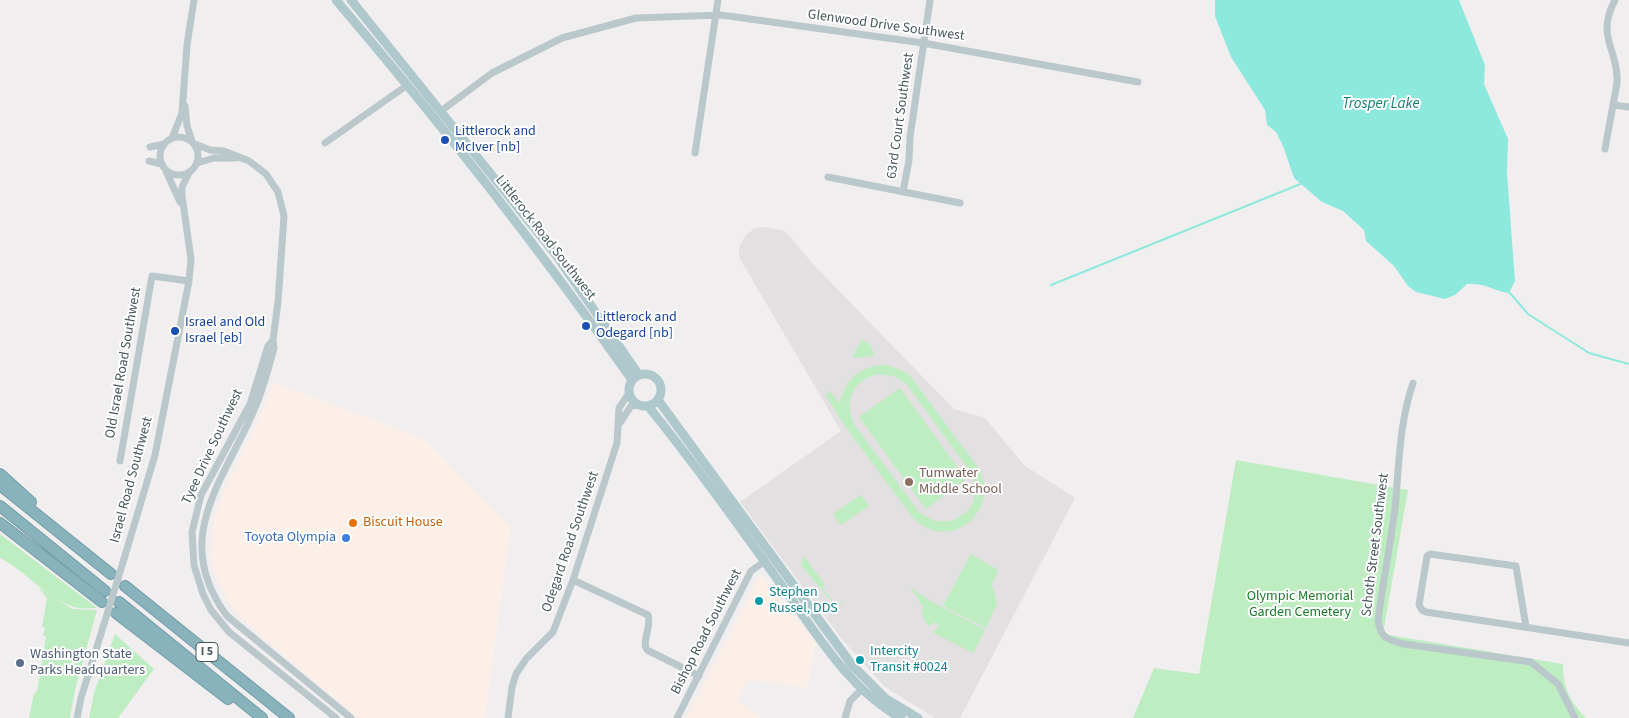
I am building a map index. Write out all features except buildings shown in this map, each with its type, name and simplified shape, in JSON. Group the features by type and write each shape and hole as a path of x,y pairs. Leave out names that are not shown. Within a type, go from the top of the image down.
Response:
{"highway":[{"path":"0,474 98,564"},
{"path":"0,486 110,574"},
{"path":"0,506 105,591"},
{"path":"0,523 102,602"},
{"name":"I 5","path":"125,586 289,718"},
{"name":"I 5","path":"119,602 262,718"},
{"path":"116,613 254,718"}],"main road":[{"name":"Littlerock Road Southwest","path":"336,0 636,377"},
{"name":"Littlerock Road Southwest","path":"352,0 556,255 636,377"},
{"name":"Littlerock Road Southwest","path":"636,377 650,374 658,380 661,390 658,400 852,665 885,698 918,718"},
{"path":"636,377 629,393 632,398 644,405 684,450 834,657 862,689 882,706 901,718"},
{"path":"644,405 658,400"}],"street":[{"path":"150,147 164,144 172,138 179,123 194,0"},
{"path":"695,153 718,0"},
{"name":"63rd Court Southwest","path":"903,192 930,0"},
{"path":"1605,149 1614,105 1617,74 1611,56 1606,27 1608,15 1615,0"},
{"name":"Glenwood Drive Southwest","path":"441,111 492,73 562,38 636,18 716,16 923,43 1138,82"},
{"path":"325,143 406,86"},
{"path":"149,161 177,175 189,173 197,163 199,156 187,125 184,88"},
{"path":"1614,105 1629,107"},
{"path":"172,138 184,137 194,143"},
{"name":"Tyee Drive Southwest","path":"194,143 240,158 258,167 266,174 278,192 284,216 278,302 273,340 274,348 257,404 206,514 202,543 203,559 211,589 227,616 351,718"},
{"path":"164,144 160,152 164,167"},
{"name":"Tyee Drive Southwest","path":"197,163 214,158 240,158"},
{"name":"Israel Road Southwest","path":"164,167 185,214"},
{"name":"Israel Road Southwest","path":"77,718 81,698 155,455 189,281 191,259 182,187 189,173"},
{"name":"63rd Court Southwest","path":"828,177 960,203"},
{"name":"Old Israel Road Southwest","path":"120,461 152,276 189,281"},
{"name":"Tyee Drive Southwest","path":"273,340 268,346 250,404 201,496 192,532 192,558 203,594 211,610 229,632 336,718"},
{"name":"Schoth Street Southwest","path":"1413,384 1406,402 1395,509 1378,620 1379,631 1386,640 1404,644 1531,662 1558,684 1575,718"},
{"name":"Odegard Road Southwest","path":"508,718 512,686 516,674 526,660 553,632 573,580 617,443 620,423 619,408 629,393"},
{"path":"620,423 631,406 644,405"},
{"path":"1526,627 1516,566 1430,554 1427,556 1419,605 1422,610 1526,627 1629,643"},
{"name":"Bishop Road Southwest","path":"677,718 751,571 765,561"},
{"path":"573,580 648,615 651,622 645,642 647,650 699,676"},
{"path":"845,718 850,701 862,689"}],"shaded area":[{"name":"Tumwater Middle School","path":"762,227 782,230 789,235 812,263 954,409 985,418 1024,465 1075,498 960,718 935,718 885,687 841,638 740,502 841,431 739,257 739,247 746,235 755,228"},
{"path":"273,382 423,438 511,527 485,718 358,718 239,617 226,597 215,576 211,556 214,519 218,505 265,405"},
{"path":"759,577 764,577 816,643 807,688 747,680 737,701 763,718 687,718"}],"green space":[{"path":"862,339 871,346 874,356 854,358 853,356"},
{"path":"879,365 888,365 905,372 911,377 974,461 981,474 984,482 984,491 980,507 970,521 955,530 943,532 932,530 913,518 847,429 826,396 830,391 840,404 842,395 850,380 862,370","holes":["878,374 895,376 907,385 972,474 976,491 973,503 967,512 952,521 934,521 919,512 854,424 851,415 850,399 857,386"]},
{"path":"900,388 966,479 926,509 859,417"},
{"name":"Olympic Memorial Garden Cemetery","path":"1236,460 1408,490 1383,634 1563,664 1564,680 1568,694 1586,718 1133,718 1154,668 1199,674"},
{"path":"861,495 869,506 841,525 833,514"},
{"path":"0,534 97,608 77,608 64,603 0,558"},
{"path":"971,554 998,570 992,584 997,604 986,628 943,606"},
{"path":"804,556 825,585 822,587 835,605 842,601 843,603 835,606 801,565"},
{"path":"38,587 72,609 97,610 75,690 70,718 29,718 34,693 37,692 46,637 43,635 45,628 42,627 47,598"},
{"path":"911,588 927,599 985,630 973,653 933,632 939,627 935,622 929,626 922,616 923,607"},
{"path":"115,634 154,669 118,718 89,718 94,693"}],"water":[{"name":"Trosper Lake","path":"1215,0 1459,0 1485,65 1484,84 1508,139 1507,173 1515,281 1509,293 1474,284 1467,284 1455,295 1445,299 1416,292 1408,286 1394,266 1366,241 1364,230 1343,211 1322,202 1294,178 1276,132 1267,125 1265,110 1231,57 1215,16"}],"waterway":[{"path":"1051,285 1303,183"},
{"path":"1509,292 1528,314 1589,353 1629,364"}],"place":[{"name":"Littlerock and McIver [nb]","path":"445,140"},
{"name":"Littlerock and Odegard [nb]","path":"586,326"},
{"name":"Israel and Old Israel [eb]","path":"175,331"},
{"name":"Tumwater Middle School","path":"909,482"},
{"name":"Biscuit House","path":"353,523"},
{"name":"Toyota Olympia","path":"346,538"},
{"name":"Stephen Russel, DDS","path":"759,601"},
{"name":"Intercity Transit #0024","path":"860,660"},
{"name":"Washington State Parks Headquarters","path":"20,663"}]}
